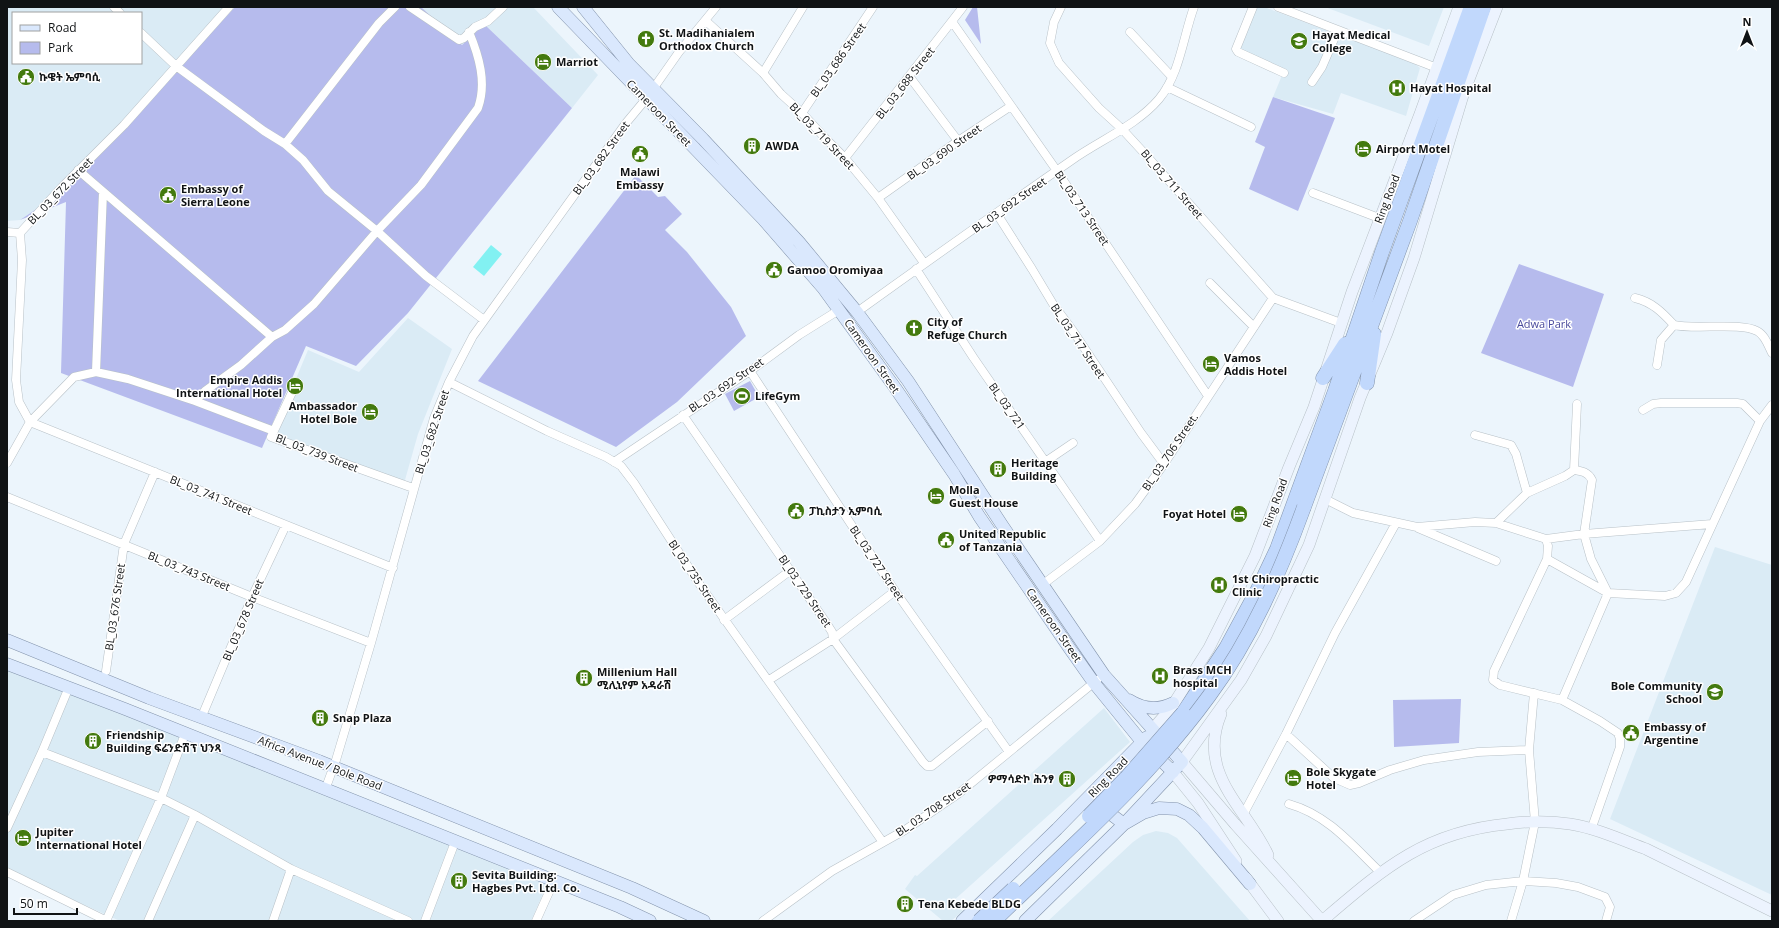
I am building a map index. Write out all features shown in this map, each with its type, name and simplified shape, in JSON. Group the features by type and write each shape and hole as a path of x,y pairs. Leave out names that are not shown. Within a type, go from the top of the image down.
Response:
{"highway":[{"name":"Ring Road","path":"994,921 1130,790 1192,719 1210,694 1246,636 1282,567 1340,392 1382,252 1471,7"},
{"name":"Ring Road","path":"980,921 1060,846 1126,778 1165,734 1196,694 1226,648 1258,589 1277,549 1340,392 1378,308 1410,221 1454,90 1484,7"},
{"path":"1367,383 1378,308"},
{"path":"1323,378 1337,359 1361,318"}],"main road":[{"name":"Cameroon Street","path":"558,7 763,219 823,288 896,389 954,474 979,516 1070,649 1099,679 1117,691 1182,762"},
{"name":"Cameroon Street","path":"583,7 629,64 799,242 857,312 908,381 1042,585 1082,642 1099,679 1142,742 1173,772"},
{"path":"896,389 908,381"},
{"name":"Africa Avenue / Bole Road","path":"7,640 149,698 202,716 334,767 632,888 704,921"},
{"path":"1070,649 1082,642"},
{"name":"Africa Avenue / Bole Road","path":"7,664 69,687 620,907 650,921"},
{"path":"1117,691 1136,704 1144,707 1159,708 1173,704"},
{"name":"Ring Road","path":"962,921 1088,797 1152,730"},
{"path":"1025,921 1124,824 1182,762"},
{"path":"1088,797 1124,824"},
{"path":"1124,824 1144,813 1159,808 1177,809 1190,815 1203,828 1250,884"}],"street":[{"name":"BL_03_672 Street","path":"30,422 19,402 16,387 22,260 20,233 78,170 124,124 229,7"},
{"path":"285,144 379,22 395,7"},
{"path":"410,7 459,40 464,38 475,27 488,21 503,7"},
{"name":"BL_03_682 Street","path":"325,790 334,767 371,643 413,488 434,418 448,382 462,354 484,320 626,123 716,7"},
{"path":"763,73 803,7"},
{"name":"BL_03_686 Street","path":"802,113 873,7"},
{"name":"BL_03_688 Street","path":"845,158 953,22 963,7"},
{"name":"BL_03_711 Street","path":"1061,7 1052,32 1050,43 1059,63 1074,80 1099,108 1122,129 1274,298 1341,323"},
{"name":"BL_03_692 Street","path":"857,312 924,262 997,214 1090,148 1122,129 1147,111 1167,87 1172,77 1194,7"},
{"path":"1253,7 1236,49 1238,52 1284,73"},
{"path":"1278,7 1437,68"},
{"name":"Ring Road","path":"1152,730 1171,708 1209,648 1255,556 1288,467 1314,407 1341,323 1379,218 1459,7"},
{"path":"1497,7 1464,92 1414,258 1309,545 1281,606 1259,648 1227,701 1182,762 1322,921 1380,872 1416,849 1437,839 1461,831 1494,825 1535,822 1571,824 1646,849 1772,911"},
{"name":"BL_03_719 Street","path":"706,21 763,73 781,94 802,113 845,158 878,198 924,262"},
{"name":"BL_03_713 Street","path":"953,22 1057,171 1208,396"},
{"path":"1312,82 1322,67 1338,30"},
{"path":"195,401 205,391 241,365 272,336 285,330 314,304 377,231 421,185 478,108 482,93 480,65 469,32"},
{"path":"1130,32 1172,77"},
{"path":"142,34 176,66 264,131 285,144 302,160 328,191 377,231 426,276 484,320"},
{"path":"909,76 958,141"},
{"path":"1167,87 1251,127"},
{"name":"BL_03_690 Street","path":"878,198 958,141 1011,106"},
{"path":"78,170 272,336"},
{"path":"96,372 103,192"},
{"path":"1313,193 1379,218"},
{"name":"BL_03_717 Street","path":"997,214 1053,304 1073,331 1136,426 1164,464"},
{"path":"7,232 20,233"},
{"name":"BL_03_721","path":"916,269 973,357 1100,541"},
{"path":"1210,283 1254,327"},
{"name":"BL_03_706 Street.","path":"1042,585 1100,541 1135,504 1164,464 1274,298"},
{"path":"1635,298 1651,304 1660,310 1674,325 1743,328 1757,331 1765,338 1772,354"},
{"name":"BL_03_692 Street","path":"614,462 750,371 799,334 839,310"},
{"path":"1657,364 1661,340 1674,325"},
{"name":"BL_03_727 Street","path":"750,371 895,591 1009,752"},
{"path":"7,463 30,422 74,377 96,372 128,379 195,401 274,431"},
{"name":"Bl_03_735 Street","path":"448,382 621,466 634,483 724,620 769,680 882,841"},
{"name":"BL_03_739 Street","path":"295,386 271,436 413,488"},
{"path":"1643,410 1653,404 1661,403 1737,403 1743,404 1760,421"},
{"path":"1574,470 1577,404"},
{"path":"1547,559 1608,593 1665,596 1676,593 1686,582 1760,421 1772,404"},
{"name":"Bl_03_729 Street","path":"683,415 828,625 832,632 833,639 927,766 932,766 988,721"},
{"name":"BL_03_741 Street","path":"30,422 392,568"},
{"path":"1475,435 1511,445 1521,468 1527,493"},
{"path":"1045,462 1073,443"},
{"path":"1496,523 1527,493 1565,476 1574,470 1583,471 1590,474 1592,480 1584,534 1591,559 1608,593 1562,700"},
{"name":"BL_03_676 Street","path":"106,670 124,544 155,472"},
{"name":"BL_03_743 Street","path":"7,497 252,597 371,643"},
{"path":"1325,500 1353,513 1417,527 1496,561"},
{"path":"1417,527 1475,522 1496,523 1546,539 1584,534 1712,524"},
{"path":"1243,815 1286,734 1335,633 1396,523"},
{"name":"BL_03_678 Street","path":"202,716 252,597 286,525"},
{"path":"1546,539 1548,546 1547,559 1494,671 1493,680 1500,685 1562,700 1600,721 1618,733 1620,748 1590,830"},
{"path":"724,620 790,570"},
{"path":"769,680 833,639 895,591"},
{"name":"BL_03_708 Street","path":"763,921 832,871 882,841 905,830 958,794 1099,679"},
{"path":"7,828 42,752 69,687"},
{"path":"1511,921 1523,881 1535,822 1528,750 1534,693"},
{"path":"1227,701 1218,721 1214,738 1215,758 1219,776 1230,796 1263,844 1273,867"},
{"path":"7,872 107,921 161,798 185,734"},
{"path":"1286,734 1334,778 1350,785 1359,783 1390,770 1424,760 1478,752 1528,750"},
{"path":"42,752 161,798 195,815 291,869 408,921"},
{"path":"1173,772 1202,809 1250,884 1278,921"},
{"path":"1289,804 1306,809 1321,817 1380,872"},
{"path":"148,921 195,815"},
{"path":"425,921 455,842"},
{"path":"273,921 291,869"},
{"path":"536,921 554,881"},
{"path":"1414,921 1453,895 1486,885 1523,881 1556,883 1578,887 1605,897 1610,908 1606,921"}],"shaded area":[{"path":"7,7 235,7 69,187 20,220 7,221"},
{"path":"421,7 533,7 598,75 572,108 484,24 462,45"},
{"path":"1257,7 1264,7 1414,63 1420,68 1406,116 1341,93 1333,114 1273,97 1283,73 1236,49"},
{"path":"1325,7 1444,7 1429,46"},
{"path":"491,245 502,254 484,276 473,267"},
{"path":"408,318 452,349 418,434 403,487 273,434 308,350 359,372"},
{"name":"Bole Community School","path":"1715,547 1772,565 1772,895 1610,819"},
{"path":"7,665 549,880 531,921 120,921 7,870"},
{"path":"1104,708 1130,742 952,902 963,911 951,921 943,921 905,889 915,875 917,876"},
{"path":"1156,831 1168,833 1177,838 1250,921 1048,921 1133,842 1143,835"}],"green space":[{"path":"235,7 421,7 462,45 484,24 572,108 408,313 356,366 306,346 262,448 61,373 66,202 20,220 69,187"},
{"path":"973,7 977,7 981,44 965,20"},
{"path":"1273,97 1335,118 1298,211 1249,189 1265,147 1255,142"},
{"path":"636,175 658,197 665,196 682,214 665,230 687,252 731,307 746,336 677,402 616,447 478,381"},
{"name":"Adwa Park","path":"1519,264 1604,294 1573,387 1481,353"},
{"name":"LifeGym","path":"750,381 759,397 734,411 725,394"},
{"path":"1461,699 1459,743 1394,747 1393,700"}],"place":[{"name":"St. Madihanialem Orthodox Church","path":"646,39"},
{"name":"Hayat Medical College","path":"1299,41"},
{"name":"Marriot","path":"543,62"},
{"name":"ኩዌት ኤምባሲ","path":"26,77"},
{"name":"Hayat Hospital","path":"1397,88"},
{"name":"AWDA","path":"752,146"},
{"name":"Airport Motel","path":"1363,149"},
{"name":"Malawi Embassy","path":"640,154"},
{"name":"Embassy of Sierra Leone","path":"168,195"},
{"name":"Gamoo Oromiyaa","path":"774,270"},
{"name":"City of Refuge Church","path":"914,328"},
{"name":"Vamos Addis Hotel","path":"1211,364"},
{"name":"Empire Addis International Hotel","path":"295,386"},
{"name":"LifeGym","path":"742,396"},
{"name":"Ambassador Hotel Bole","path":"370,412"},
{"name":"Heritage Building","path":"998,469"},
{"name":"Molla Guest House","path":"936,496"},
{"name":"ፓኪስታን ኢምባሲ","path":"796,511"},
{"name":"Foyat Hotel","path":"1239,514"},
{"name":"United Republic of Tanzania","path":"946,540"},
{"name":"1st Chiropractic Clinic","path":"1219,585"},
{"name":"Brass MCH hospital","path":"1160,676"},
{"name":"Millenium Hall ሚሊኒየም አዳራሽ","path":"584,678"},
{"name":"Bole Community School","path":"1715,692"},
{"name":"Snap Plaza","path":"320,718"},
{"name":"Embassy of Argentine","path":"1631,733"},
{"name":"Friendship Building ፍሬንድሽፕ ህንጻ","path":"93,741"},
{"name":"Bole Skygate Hotel","path":"1293,778"},
{"name":"ዎማሳድኮ ሕንፃ","path":"1067,779"},
{"name":"Jupiter International Hotel","path":"23,838"},
{"name":"Sevita Building: Hagbes Pvt. Ltd. Co.","path":"459,881"},
{"name":"Tena Kebede BLDG","path":"905,904"}]}
